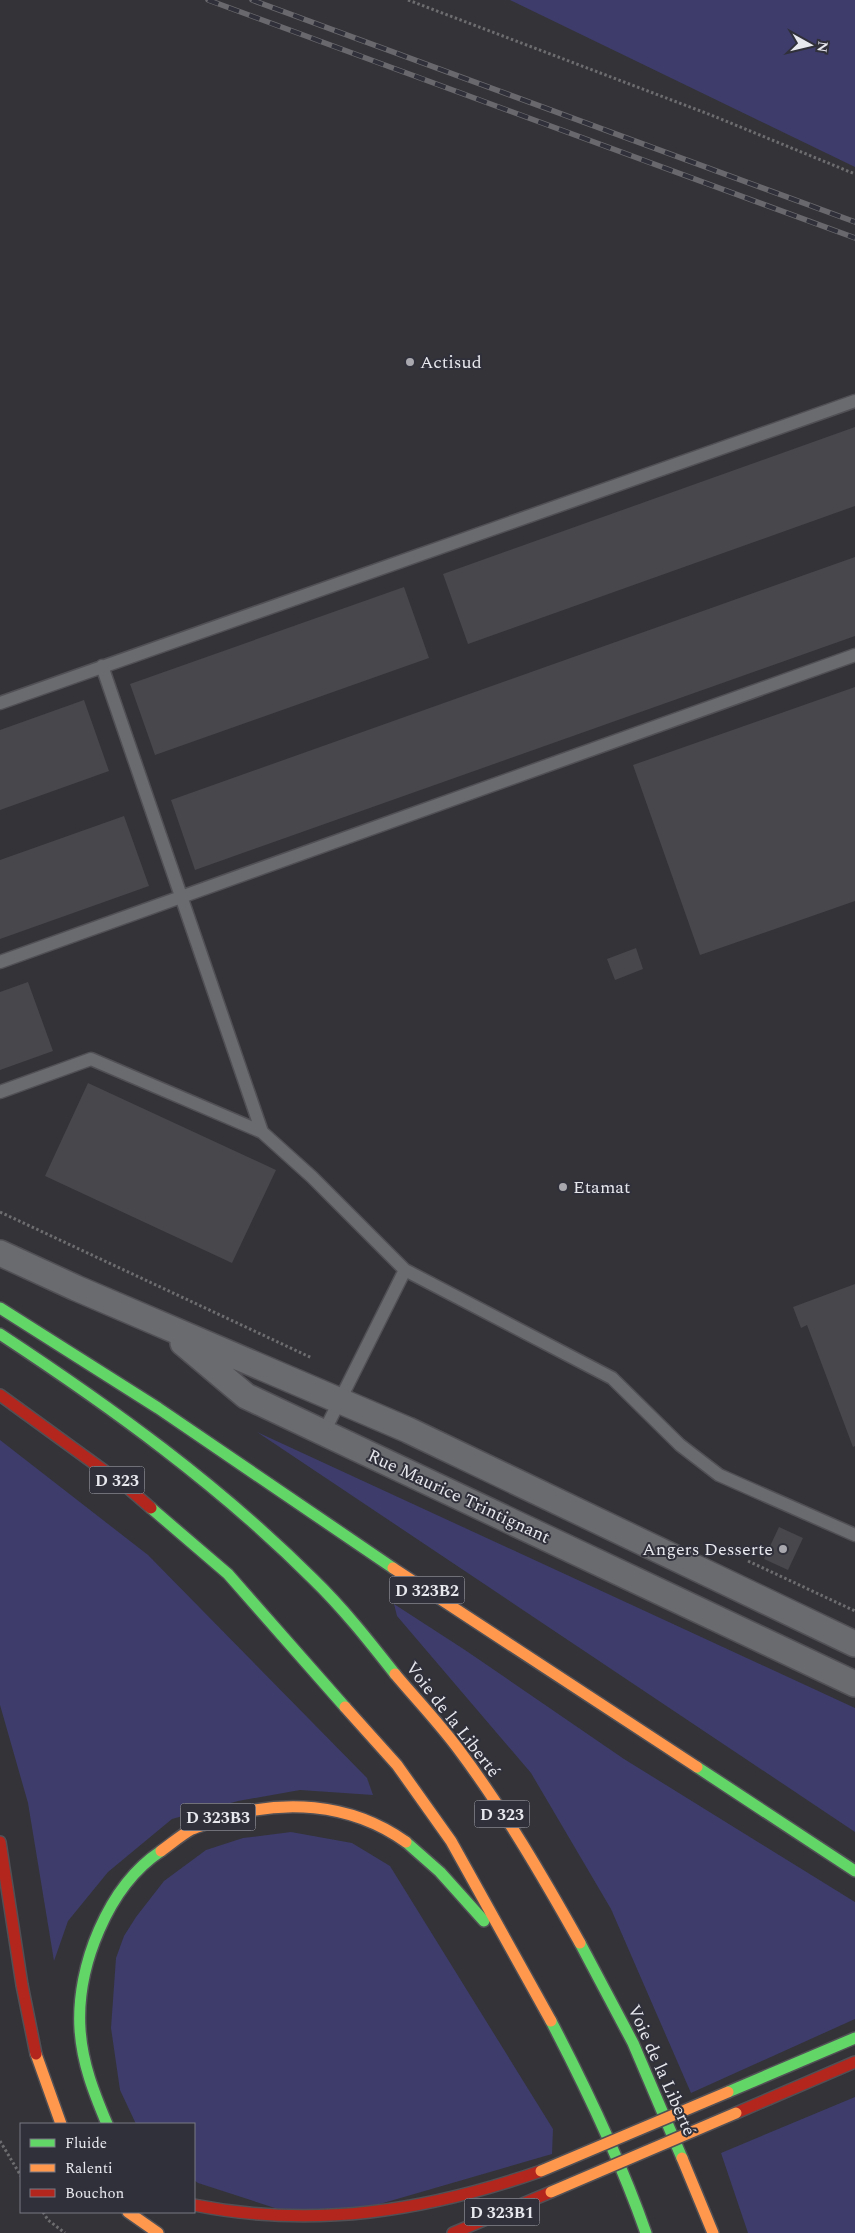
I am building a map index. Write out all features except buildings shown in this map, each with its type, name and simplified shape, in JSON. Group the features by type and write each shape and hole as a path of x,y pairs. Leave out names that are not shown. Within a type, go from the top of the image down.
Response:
{"highway":[{"name":"D 323B2","path":"0,1308 158,1408 326,1524 855,1871"},
{"name":"Voie de la Liberté","path":"0,1334 113,1411 188,1467 302,1568 347,1615 458,1749 506,1818 558,1903 620,2017 658,2099 713,2233"},
{"name":"D 323","path":"0,1395 128,1488 228,1574 397,1766 451,1841 525,1970 592,2099 629,2185 646,2233"},
{"name":"D 323B3","path":"107,2123 92,2089 82,2047 79,2017 81,1987 88,1955 110,1906 138,1870 160,1850 211,1819 270,1805 302,1805 330,1810 367,1822 409,1844 454,1886 525,1970"},
{"path":"0,1842 29,2026 41,2072 61,2123"},
{"path":"400,2220 468,2199 541,2171 855,2038"},
{"name":"D 323B1","path":"453,2233 855,2062"},
{"path":"195,2205 226,2220 251,2225"},
{"path":"129,2213 158,2233"}],"street":[{"name":"Rue Maurice Trintignant","path":"0,1253 76,1288 408,1430 855,1644"},
{"name":"Rue Maurice Trintignant","path":"76,1288 189,1346 246,1396 855,1684"}],"lane":[{"path":"0,703 855,401"},
{"path":"0,962 855,655"},
{"path":"102,666 262,1132"},
{"path":"0,1092 91,1059 262,1132 312,1177 405,1270 612,1378 680,1444 719,1476 855,1535"},
{"path":"324,1432 405,1270"}],"path":[{"path":"408,0 711,115 855,174"},
{"path":"0,2141 20,2174"},
{"path":"44,2213 48,2220 65,2233"}],"shaded area":[{"path":"510,0 855,0 855,167"},
{"path":"257,1432 855,1708 855,1832"},
{"path":"0,1440 148,1555 367,1778 373,1795 300,1790 238,1801 172,1819 108,1872 68,1921 54,1961 28,1803 0,1705"},
{"path":"394,1604 465,1650 624,1759 855,1902 855,2019 691,2093 611,1909 531,1773 397,1616"},
{"path":"291,1832 352,1843 390,1866 553,2129 552,2154 366,2208 281,2210 195,2181 195,2123 136,2123 120,2090 111,2028 116,1958 124,1936 164,1881 206,1850 243,1838"},
{"path":"855,2097 855,2233 748,2233 721,2153"}],"railway":[{"path":"208,0 855,238"},
{"path":"252,0 855,222"}],"traffic: fast":[{"path":"0,1308 158,1408 393,1568"},
{"path":"0,1334 123,1419 202,1479 240,1511 335,1601 395,1674"},
{"path":"151,1508 228,1574 345,1707"},
{"path":"697,1767 855,1871"},
{"path":"406,1842 440,1872 484,1921"},
{"path":"107,2123 89,2078 81,2042 80,2005 84,1980 99,1930 111,1906 125,1885 142,1866 161,1851"},
{"path":"580,1943 633,2043 682,2158"},
{"path":"551,2021 602,2125 646,2233"},
{"path":"728,2092 855,2038"}],"traffic: slow":[{"path":"393,1568 697,1767"},
{"path":"395,1674 451,1740 492,1796 580,1943"},
{"path":"345,1707 397,1765 451,1841 551,2021"},
{"path":"161,1851 192,1829 217,1820 241,1813 290,1807 314,1808 362,1819 406,1842"},
{"path":"36,2054 61,2123"},
{"path":"541,2171 728,2092"},
{"path":"551,2192 736,2113"},
{"path":"682,2158 713,2233"},
{"path":"129,2213 158,2233"}],"traffic: jam":[{"path":"0,1395 128,1488 151,1508"},
{"path":"0,1842 22,1985 36,2054"},
{"path":"736,2113 855,2062"},
{"path":"195,2205 239,2212 283,2215 369,2212 455,2197 541,2171"},
{"path":"453,2233 551,2192"}],"place":[{"name":"Actisud","path":"410,362"},
{"name":"Etamat","path":"563,1187"},
{"name":"Angers Desserte","path":"783,1549"}]}
